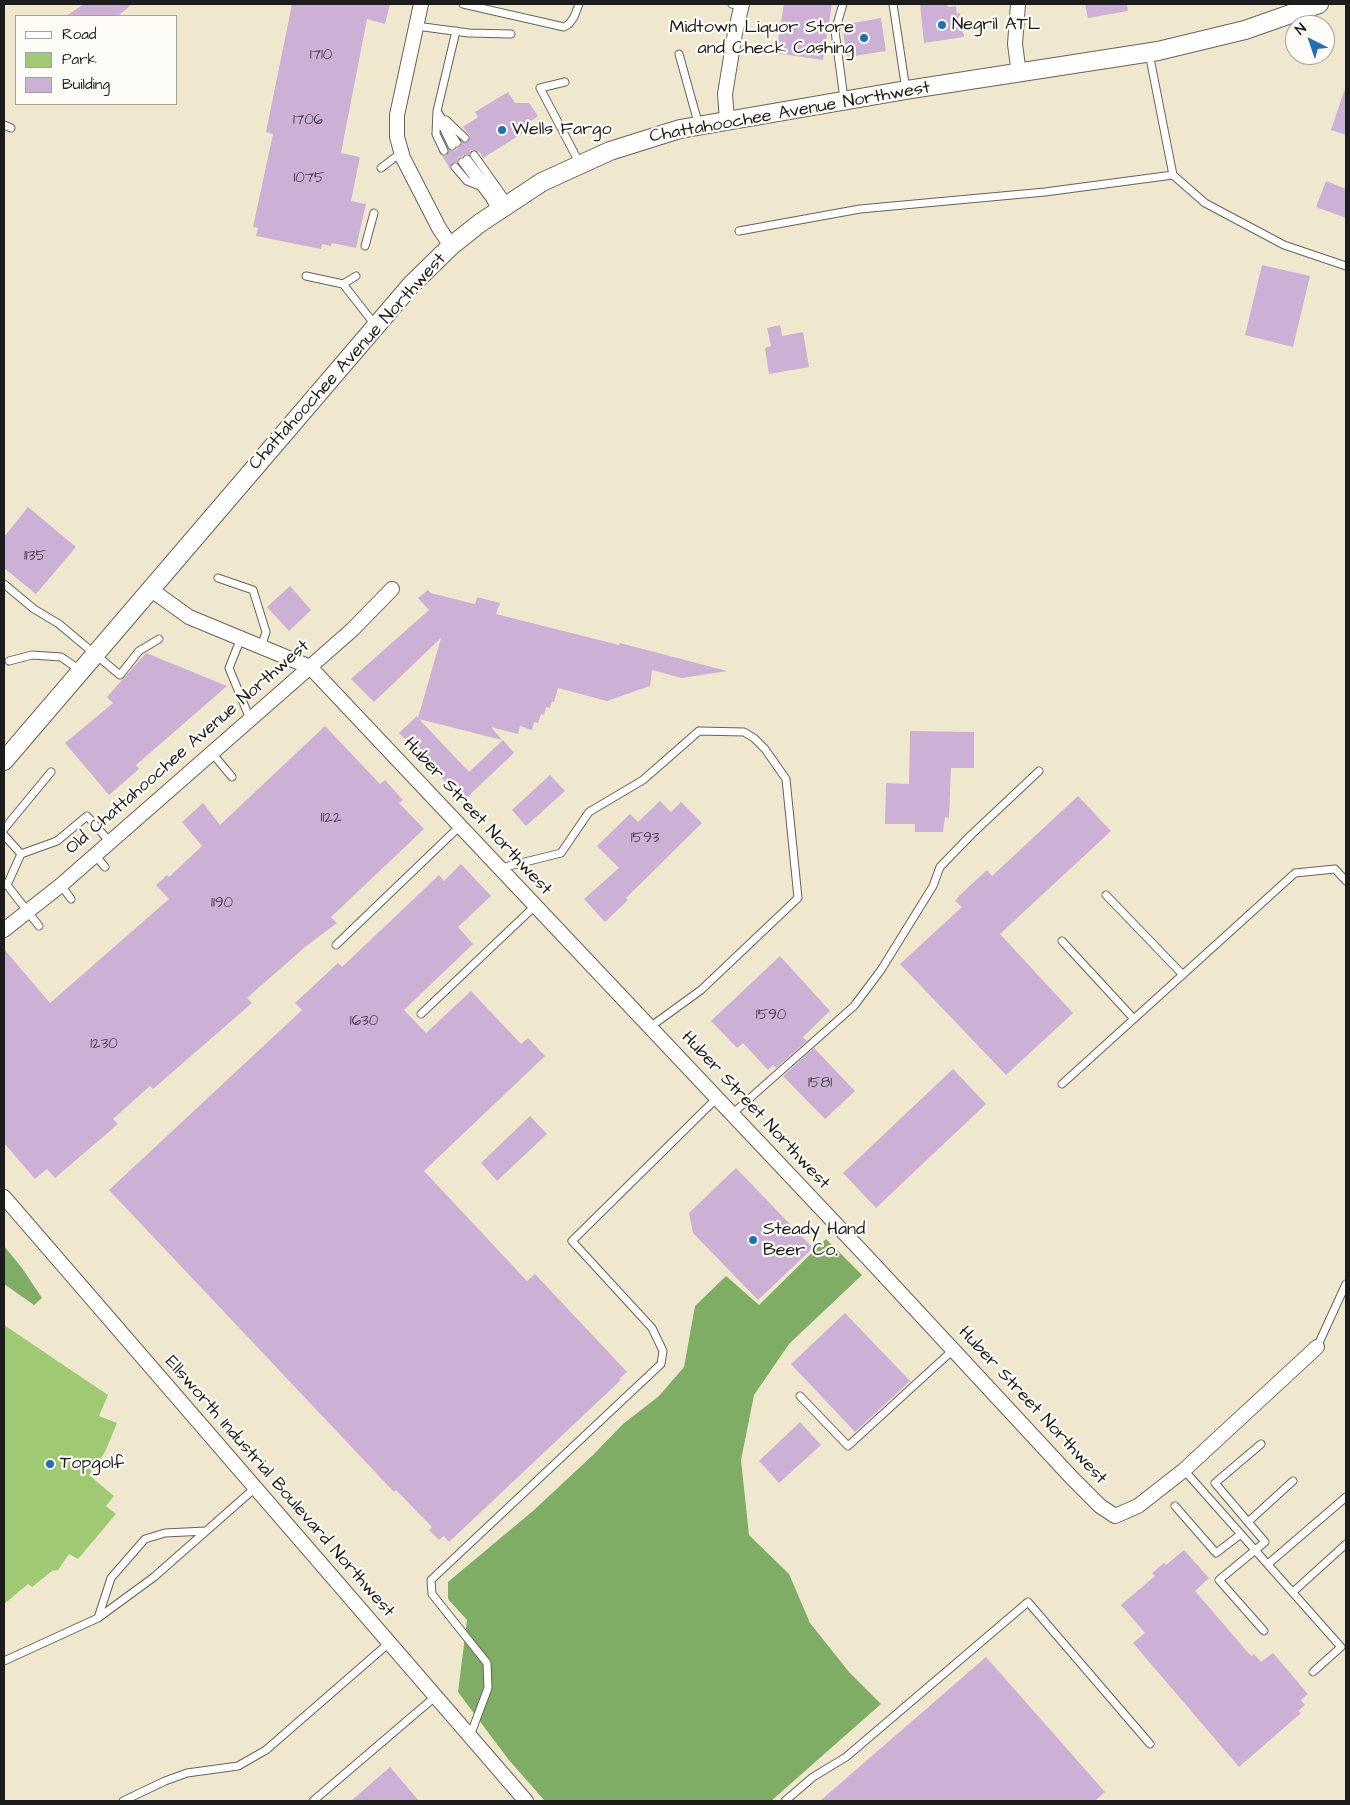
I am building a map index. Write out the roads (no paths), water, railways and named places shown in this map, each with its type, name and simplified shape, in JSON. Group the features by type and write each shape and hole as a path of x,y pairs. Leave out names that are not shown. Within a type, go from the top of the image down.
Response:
{"street":[{"path":"420,4 397,115 398,137 403,158 439,228 451,246"},
{"path":"727,120 725,94 738,4"},
{"path":"1018,4 1015,44 1019,74"},
{"name":"Chattahoochee Avenue Northwest","path":"4,760 411,285 451,246 502,207 542,182 580,164 645,139 699,126 906,90 1149,53 1245,30 1319,4"},
{"name":"Huber Street Northwest","path":"150,589 189,617 310,667 1072,1478 1100,1506 1115,1516 1138,1506 1184,1470 1317,1347"},
{"name":"Old Chattahoochee Avenue Northwest","path":"4,930 61,885 310,667 353,629 392,589"},
{"name":"Ellsworth Industrial Boulevard Northwest","path":"4,1197 436,1696 521,1799"}],"lane":[{"path":"463,4 564,26 569,24 580,4"},
{"path":"843,4 835,31 844,102"},
{"path":"893,4 906,90"},
{"path":"416,26 456,32 511,34"},
{"path":"444,151 436,134 437,111 456,32"},
{"path":"1149,53 1173,175 1205,203 1214,208 1284,244 1346,266"},
{"path":"679,54 699,126"},
{"path":"565,82 540,88 580,164"},
{"path":"437,111 464,138"},
{"path":"437,111 454,144"},
{"path":"381,168 402,152"},
{"path":"480,186 468,158 502,207"},
{"path":"455,167 467,181 480,186 502,207"},
{"path":"740,231 860,209 1045,192 1173,175"},
{"path":"365,246 374,213"},
{"path":"306,276 344,284 376,326"},
{"path":"344,284 356,276"},
{"path":"218,578 253,590 266,632 261,647"},
{"path":"4,584 34,609 59,624 120,675 139,651 158,639"},
{"path":"242,638 229,668 250,719"},
{"path":"9,662 32,655 61,657 81,670"},
{"path":"500,869 561,853 589,812 643,780 699,731 744,732 754,738 765,749 786,779 798,898 701,990 650,1027"},
{"path":"212,753 232,777"},
{"path":"732,1114 854,1006 886,962 933,886 940,867 1039,771"},
{"path":"4,829 51,772"},
{"path":"39,926 7,885 21,854 57,841 87,816 110,842"},
{"path":"336,945 460,826"},
{"path":"4,835 21,854"},
{"path":"95,855 106,867"},
{"path":"1062,1084 1295,873 1335,869 1346,881"},
{"path":"61,885 71,898"},
{"path":"1106,895 1183,975"},
{"path":"421,1014 535,906"},
{"path":"1062,941 1134,1019"},
{"path":"470,1736 488,1688 487,1663 432,1594 431,1580 661,1364 662,1351 652,1328 572,1241 717,1098"},
{"path":"1317,1347 1346,1284"},
{"path":"800,1396 848,1446 953,1350"},
{"path":"1261,1444 1215,1483 1265,1542 1219,1580 1264,1631"},
{"path":"1184,1470 1341,1647 1313,1672"},
{"path":"1248,1522 1293,1481"},
{"path":"4,1661 98,1618 154,1577 255,1488"},
{"path":"1268,1564 1346,1497"},
{"path":"1175,1506 1216,1554 1241,1534"},
{"path":"98,1618 110,1578 145,1539 165,1533 206,1531"},
{"path":"1293,1592 1346,1544"},
{"path":"785,1801 813,1777 846,1757 1028,1602 1150,1744"},
{"path":"123,1801 187,1773 238,1766 266,1750 389,1643"},
{"path":"313,1801 436,1696"}],"place":[{"name":"Negril ATL","path":"942,25"},
{"name":"Midtown Liquor Store and Check Cashing","path":"864,38"},
{"name":"Wells Fargo","path":"502,130"},
{"name":"Steady Hand Beer Co.","path":"753,1240"},
{"name":"Topgolf","path":"50,1464"}]}
